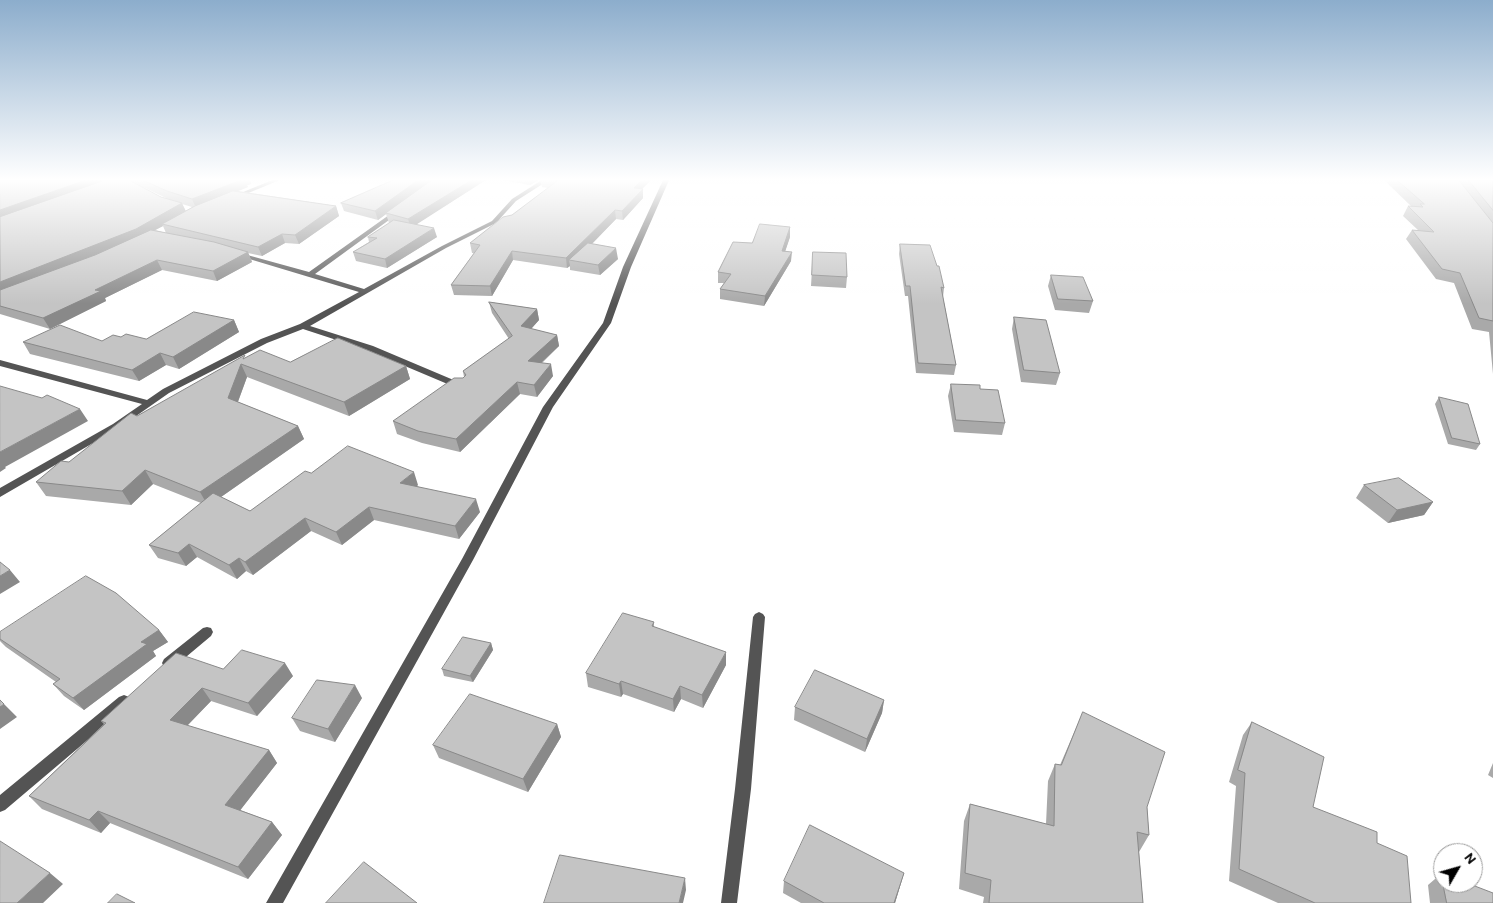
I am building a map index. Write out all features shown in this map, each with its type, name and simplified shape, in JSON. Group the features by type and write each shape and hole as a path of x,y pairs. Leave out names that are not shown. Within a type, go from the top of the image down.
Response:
{"street":[{"path":"310,275 385,220"},
{"path":"0,493 116,426 166,391 264,341 302,326 496,220"},
{"path":"274,903 467,560 548,407 606,323 627,267 648,220"},
{"path":"229,251 364,291"},
{"path":"302,326 362,345 462,387"},
{"path":"0,363 149,403"},
{"path":"728,903 743,788 759,617"},
{"path":"161,670 207,632"},
{"path":"0,805 138,690"}],"building":[{"path":"0,220 152,220 136,229 0,282"},
{"path":"169,220 316,220 295,235 282,234 258,247 162,224"},
{"path":"394,220 434,228 385,259 353,252 377,238 368,237"},
{"path":"499,220 605,220 566,258 512,251 490,286 451,285 480,245 470,243"},
{"path":"1422,220 1491,220 1493,223 1493,321 1479,318 1460,273 1442,269 1412,230 1434,232"},
{"path":"760,224 790,227 782,251 792,252 765,296 720,289 731,274 718,272 733,242 752,243"},
{"path":"151,230 214,242 248,252 213,271 157,260 95,290 101,291 43,318 0,306 0,290 95,255"},
{"path":"588,243 616,248 598,265 569,260"},
{"path":"900,244 930,245 937,266 939,266 944,288 941,287 956,365 918,363 910,286 906,286"},
{"path":"813,252 846,253 847,277 812,275"},
{"path":"1051,275 1083,277 1093,301 1058,299"},
{"path":"489,302 537,309 521,326 557,335 528,361 551,364 534,385 517,382 456,439 418,431 393,421 454,378 463,378 466,375 463,371 512,336"},
{"path":"194,312 234,320 173,357 160,353 132,370 23,342 60,325 102,341 113,335 121,337 126,334 146,339"},
{"path":"1014,317 1046,320 1060,373 1024,370"},
{"path":"338,338 406,366 344,402 241,364 228,398 298,426 200,492 145,470 122,491 36,482 61,461 69,462 131,413 137,416 245,355 243,359 260,350 290,362"},
{"path":"951,384 980,385 980,389 998,390 1005,423 956,420"},
{"path":"0,386 42,398 47,395 80,409 0,452"},
{"path":"1439,397 1468,404 1480,444 1452,438"},
{"path":"348,446 414,472 400,483 476,499 455,526 369,507 336,532 305,518 245,562 239,558 229,565 189,544 178,553 149,545 213,493 250,511 305,471 311,473"},
{"path":"1399,478 1433,502 1397,510 1364,485"},
{"path":"0,562 10,570 0,576"},
{"path":"86,576 116,593 159,630 141,642 147,644 73,698 53,684 60,679 0,639 0,632"},
{"path":"623,613 654,622 652,626 726,652 702,695 680,686 673,699 621,681 619,684 586,673"},
{"path":"463,637 491,643 470,676 442,669"},
{"path":"242,650 285,663 248,703 202,688 170,720 269,750 225,805 272,822 238,867 98,811 89,820 29,796 106,723 101,721 176,653 223,669"},
{"path":"815,670 884,700 867,739 795,707"},
{"path":"317,680 355,685 328,729 292,718"},
{"path":"470,694 557,724 523,779 433,745"},
{"path":"1083,712 1165,752 1147,807 1149,835 1137,832 1143,903 989,903 991,880 965,873 970,804 1054,826 1055,764 1061,765"},
{"path":"1252,722 1324,757 1313,807 1377,832 1377,843 1407,856 1411,903 1315,903 1239,869 1245,773 1238,770"},
{"path":"810,825 904,873 894,903 824,903 784,881"},
{"path":"0,841 50,873 17,903 0,903"},
{"path":"560,855 685,878 679,903 544,903"},
{"path":"364,862 417,903 326,903"},
{"path":"1483,889 1493,893 1493,903 1447,903 1445,893 1483,893"},
{"path":"117,894 135,903 108,903"}]}
